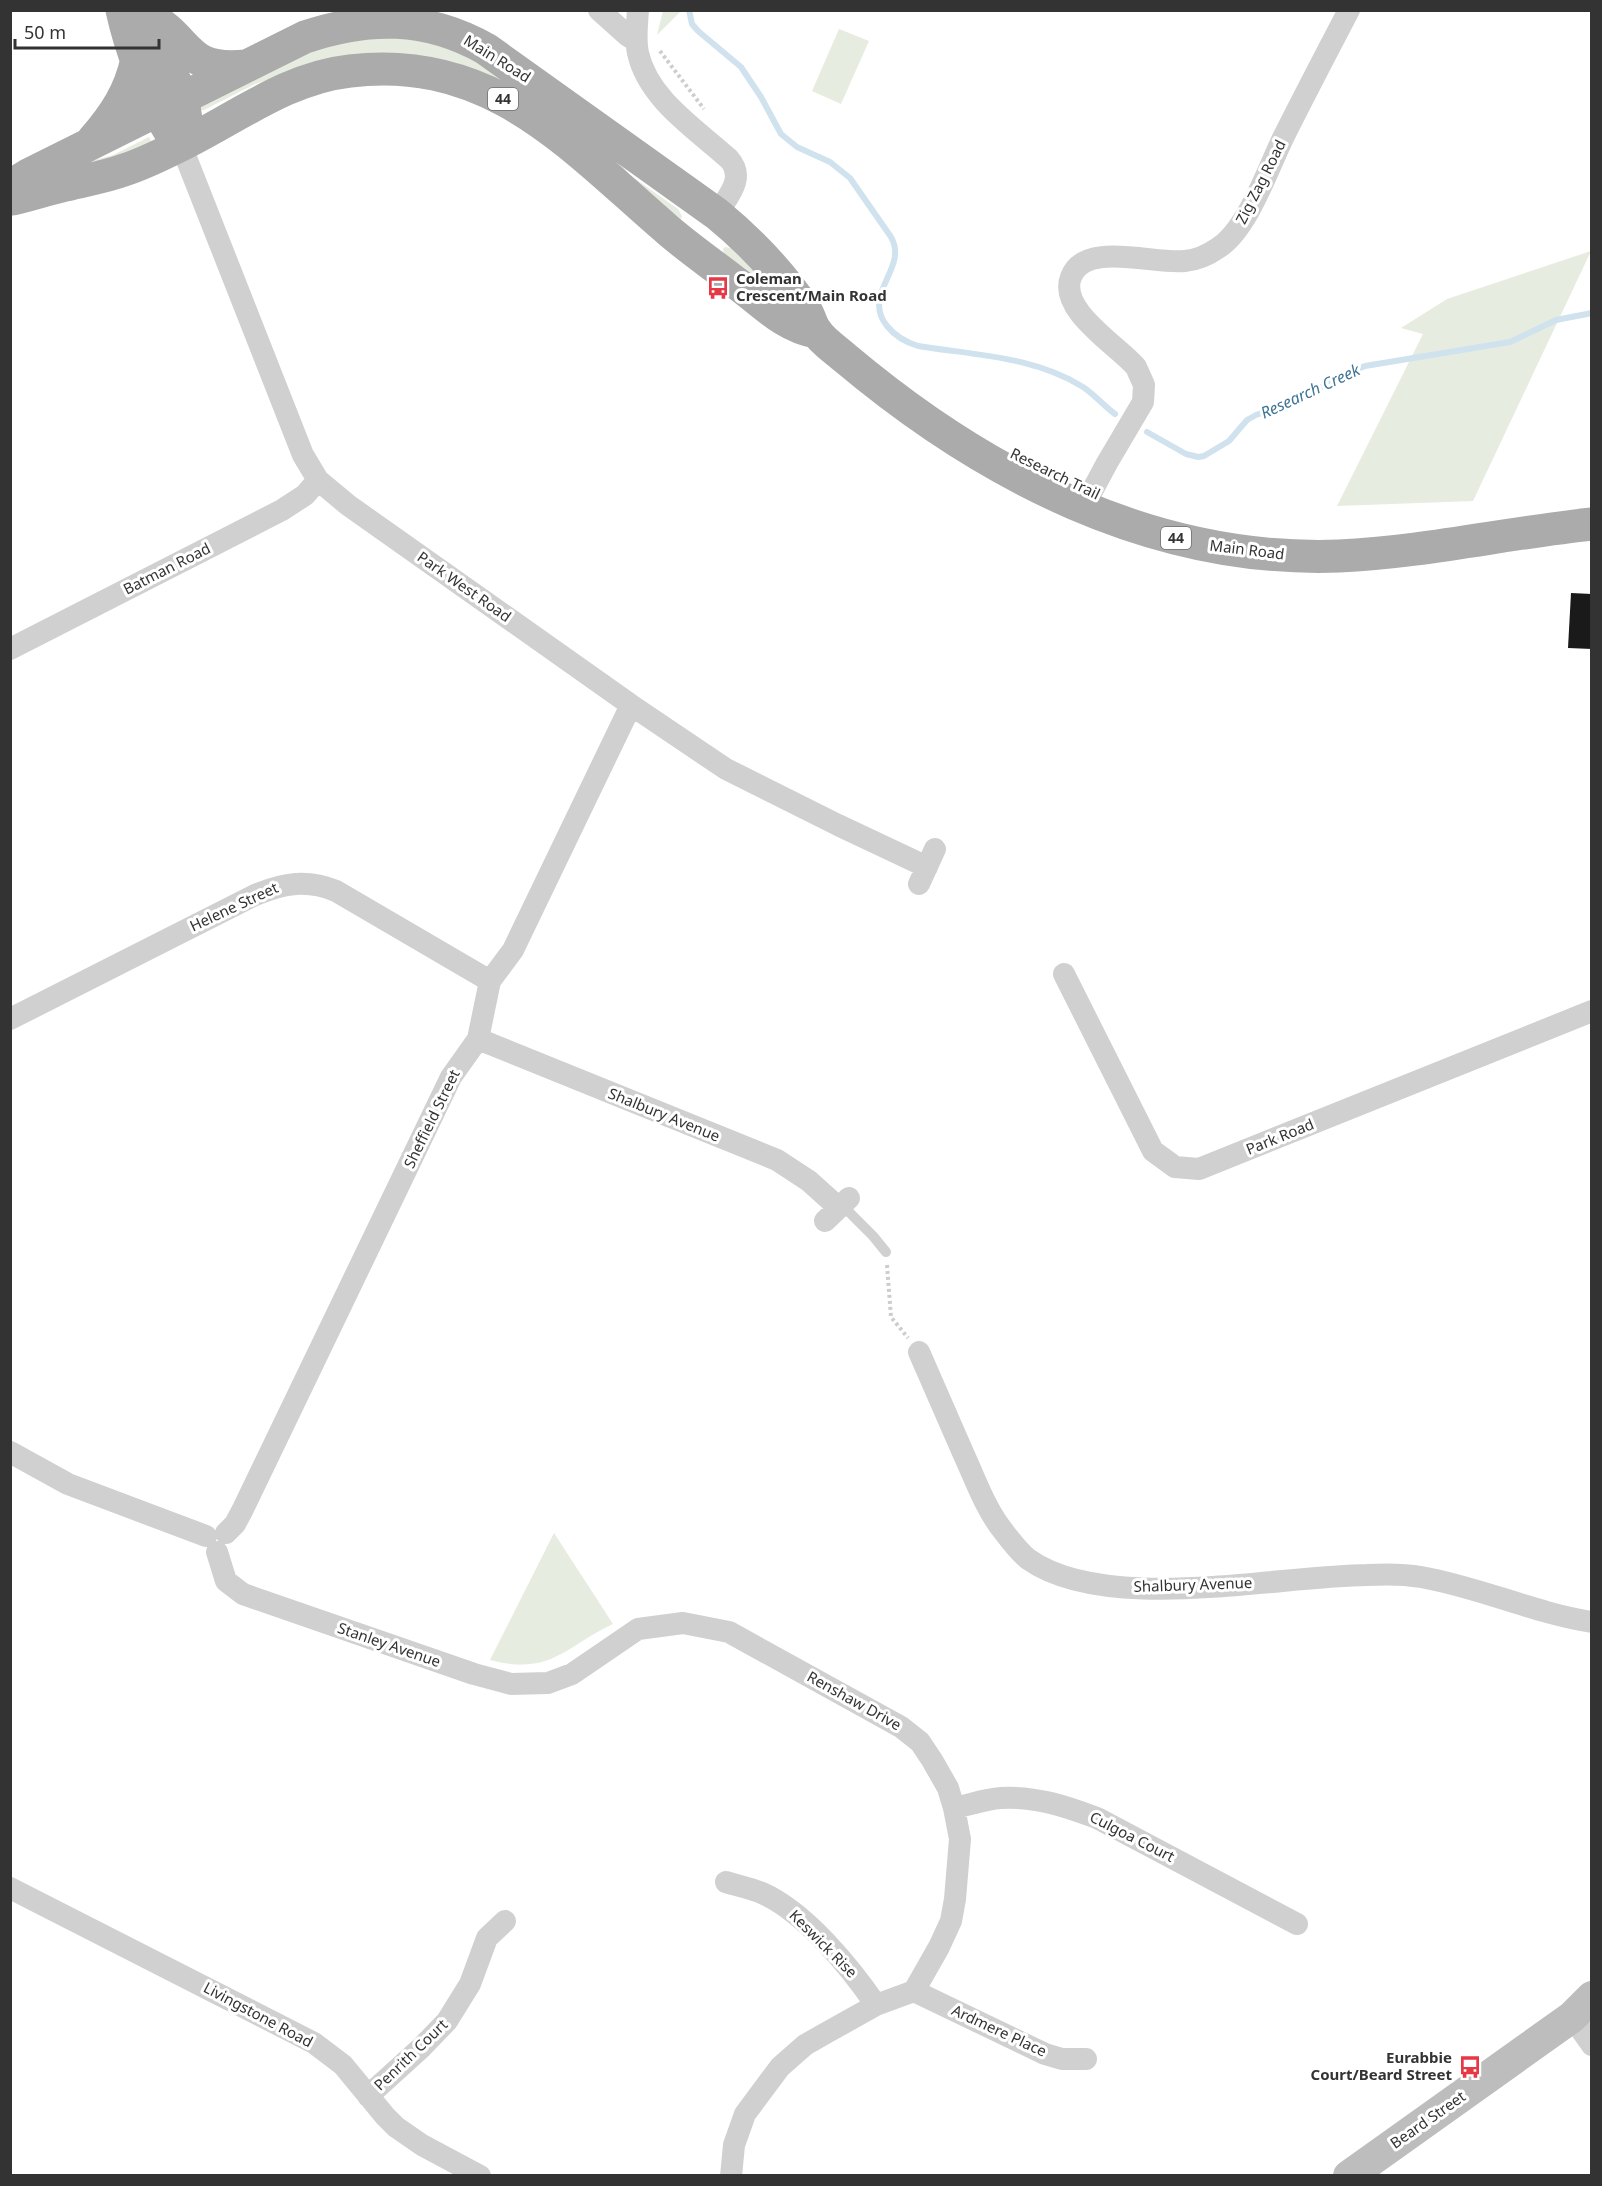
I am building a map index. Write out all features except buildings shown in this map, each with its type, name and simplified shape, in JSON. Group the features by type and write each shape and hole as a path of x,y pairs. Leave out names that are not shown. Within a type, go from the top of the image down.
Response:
{"main road":[{"path":"88,146 125,98 137,59 136,11"},
{"path":"136,11 164,26 200,61 220,67 246,66"},
{"path":"136,11 171,105 168,129 181,145"},
{"name":"Main Road","path":"10,186 305,38 346,25 386,21 406,22 442,29 471,40 501,58 717,214 746,238 789,289 806,310 816,332 868,377 958,441 1022,480 1083,508 1139,528 1204,545 1239,551 1306,556 1410,550 1592,524"},
{"path":"137,59 171,105"},
{"name":"Main Road","path":"10,200 123,171 181,145 270,96 316,78 368,69 391,69 438,75 477,87 517,106 538,120 576,149 692,250 784,319 804,330 816,332"},
{"path":"692,250 717,214"}],"street":[{"path":"600,10 619,29 636,41"},
{"path":"638,10 636,41 643,68 659,93 685,120 729,159 736,169 736,182 717,214"},
{"name":"Zig Zag Road","path":"1083,508 1107,463 1140,410 1144,393 1142,377 1136,368 1083,317 1072,301 1069,286 1074,271 1085,261 1107,257 1185,261 1206,255 1225,243 1246,216 1349,10"},
{"name":"Park West Road","path":"181,145 303,455 318,480 358,512 631,705 742,778 927,867"},
{"name":"Batman Road","path":"10,649 282,510 305,495 318,480"},
{"name":"Sheffield Street","path":"216,1540 235,1524 242,1511 452,1077 478,1039 490,981 513,950 631,705"},
{"name":"Helene Street","path":"10,1019 255,895 293,883 315,884 336,891 490,981"},
{"name":"Park Road","path":"1064,974 1154,1151 1175,1167 1199,1169 1592,1011"},
{"name":"Shalbury Avenue","path":"478,1039 777,1160 809,1181 839,1208"},
{"name":"Shalbury Avenue","path":"919,1352 984,1501 1002,1530 1027,1558 1052,1572 1080,1580 1135,1588 1195,1588 1367,1575 1419,1576 1537,1608 1560,1617 1592,1622"},
{"path":"10,1452 69,1484 216,1540"},
{"name":"Stanley Avenue","path":"216,1540 226,1581 243,1594 485,1678 512,1684 538,1685 572,1674 585,1665"},
{"name":"Renshaw Drive","path":"585,1665 638,1629 683,1623 729,1632 901,1727 920,1742 948,1788 960,1839 951,1921 914,1991"},
{"name":"Culgoa Court","path":"954,1808 999,1798 1025,1798 1066,1806 1097,1818 1297,1924"},
{"name":"Keswick Rise","path":"726,1882 762,1893 795,1913 860,1981 876,2006"},
{"name":"Livingstone Road","path":"10,1888 314,2043 343,2065 385,2116 408,2136 480,2175"},
{"name":"Penrith Court","path":"368,2096 422,2047 447,2020 470,1984 487,1938 505,1921"},
{"path":"731,2175 734,2145 745,2114 780,2067 805,2045 876,2006 914,1991"},
{"name":"Ardmere Place","path":"914,1991 1045,2054 1062,2059 1086,2059"},
{"path":"1582,2007 1592,2045"},
{"name":"Beard Street","path":"1349,2175 1582,2007"}],"lane":[{"name":"Shalbury Avenue","path":"839,1208 873,1236 886,1252"}],"path":[{"path":"886,1252 891,1317 919,1352"}],"shaded area":[{"path":"663,11 681,11 657,35"},
{"path":"839,29 869,41 841,104 812,91"},
{"path":"360,34 454,44 611,154 631,176 678,209 682,216 681,219 515,94 276,77 255,84 204,110 199,110 199,105 283,60"},
{"path":"149,137 152,143 129,157 62,169 113,155"},
{"path":"725,247 731,248 756,272 751,273 724,254"},
{"path":"1591,251 1473,501 1337,506 1423,334 1401,328 1447,299"},
{"path":"554,1533 613,1624 569,1650 543,1662 511,1664 490,1660"}],"waterway":[{"name":"Research Creek","path":"689,10 692,24 698,31 741,67 781,134 797,147 830,162 850,178 891,237 895,248 894,259 879,303 880,314 893,333 918,346 1003,358 1044,369 1083,387 1115,414"},
{"name":"Research Creek","path":"1147,432 1186,454 1204,456 1229,441 1247,420 1301,398 1365,366 1510,342 1556,320 1592,313"}],"place":[{"name":"Coleman Crescent/Main Road","path":"718,288"},
{"name":"Eurabbie Court/Beard Street","path":"1470,2067"}]}
